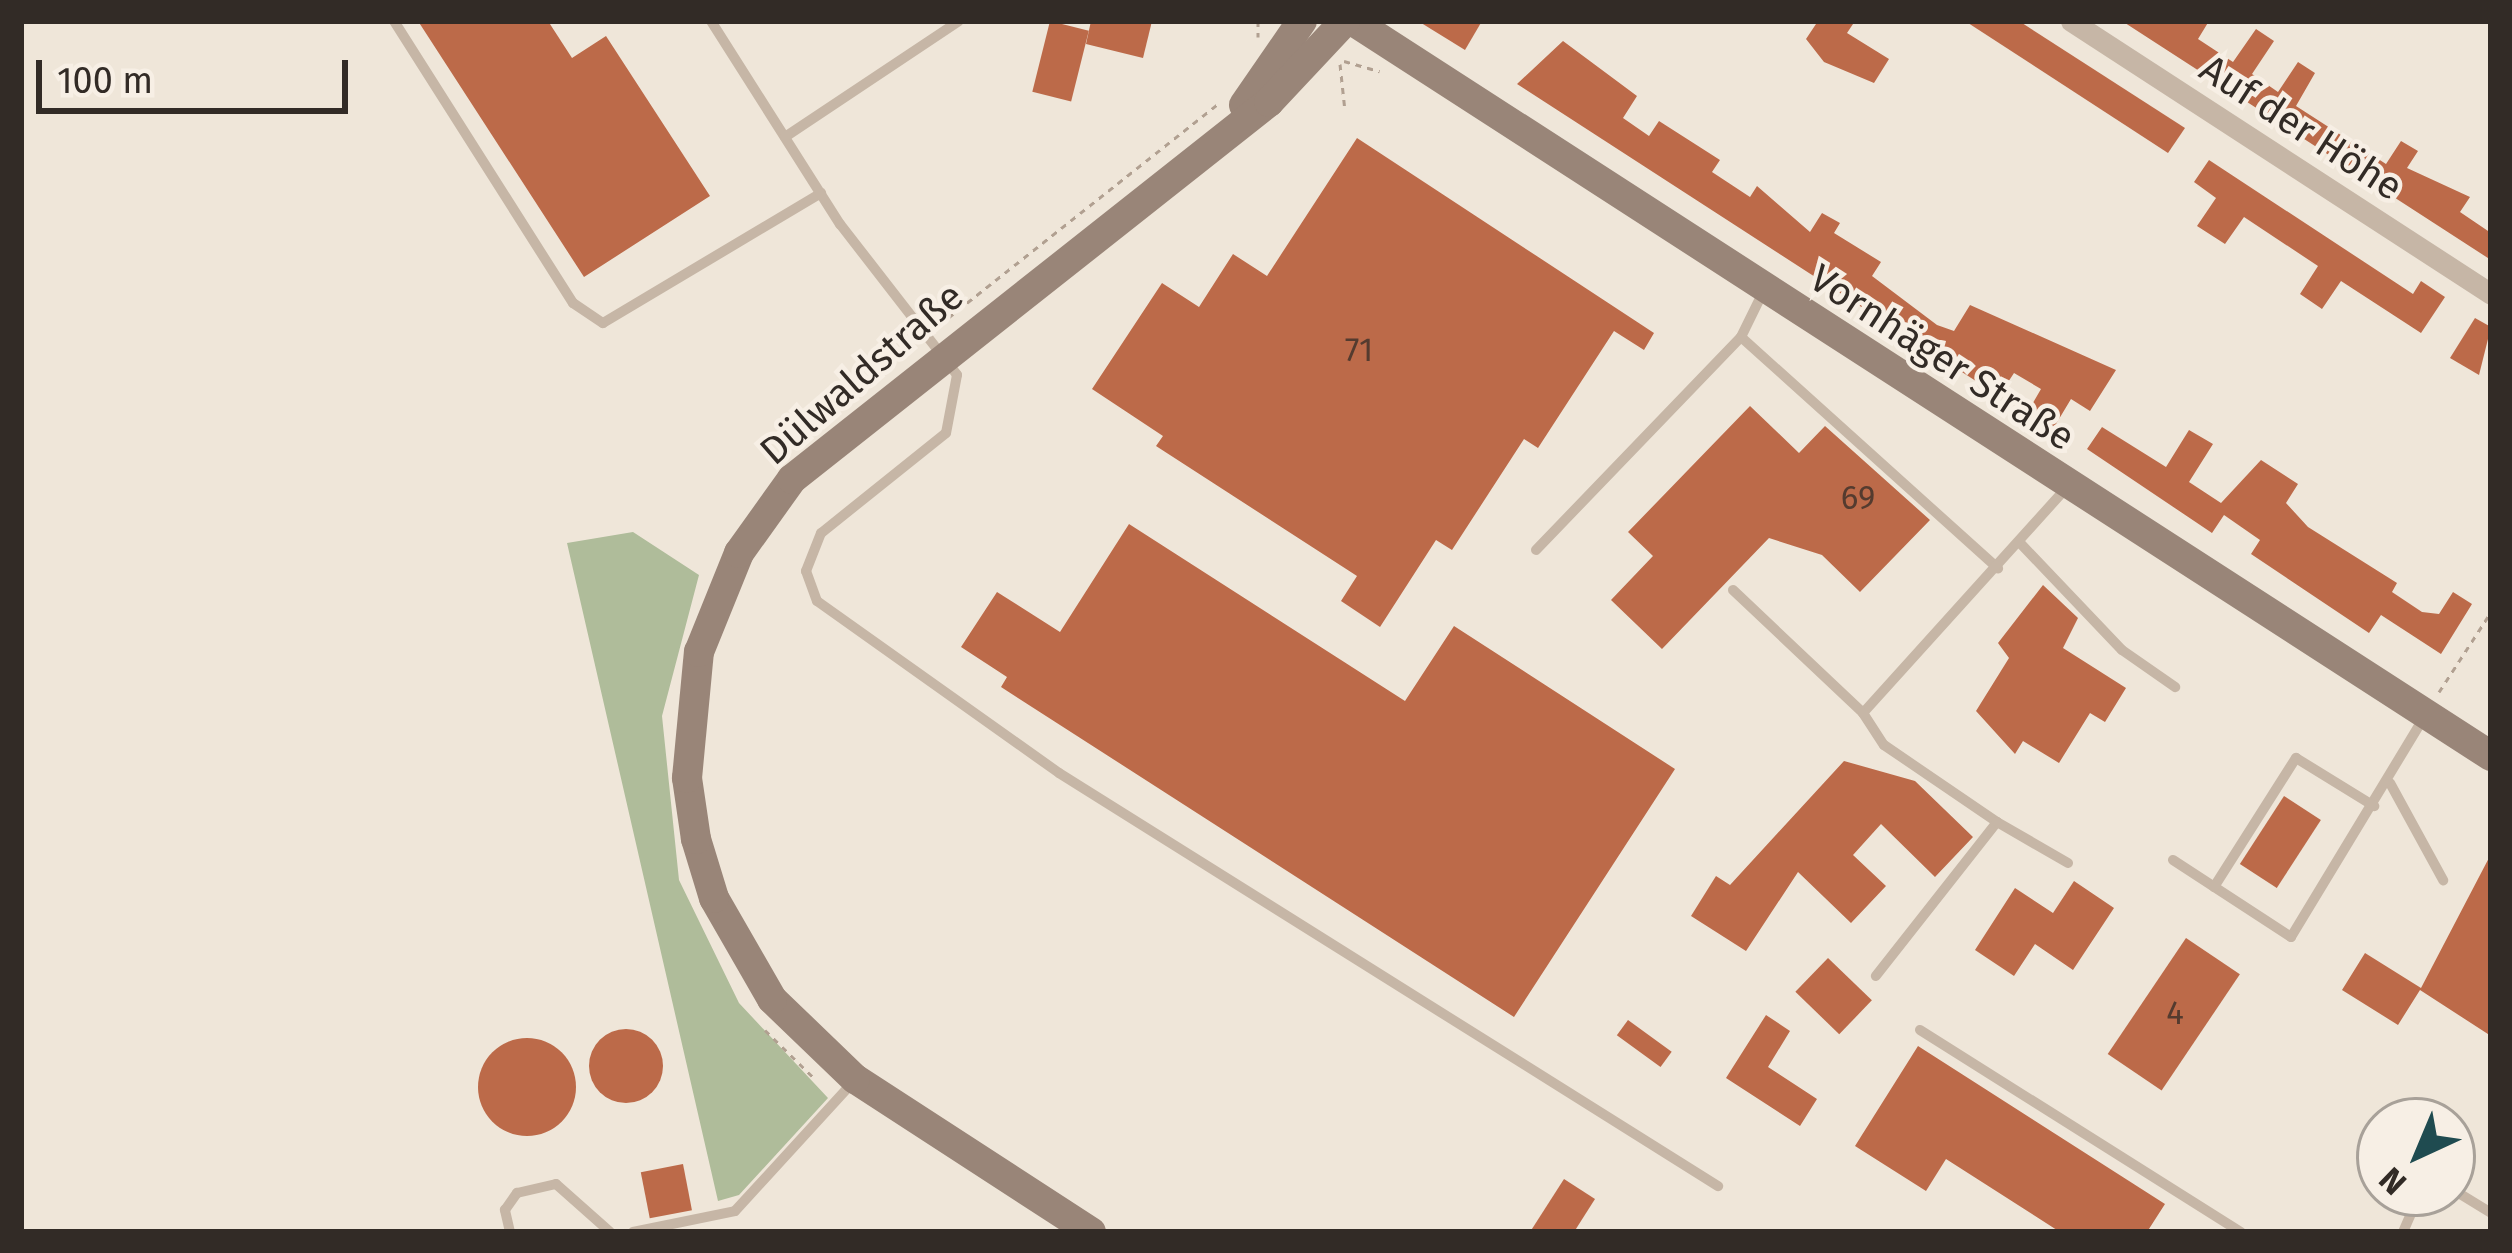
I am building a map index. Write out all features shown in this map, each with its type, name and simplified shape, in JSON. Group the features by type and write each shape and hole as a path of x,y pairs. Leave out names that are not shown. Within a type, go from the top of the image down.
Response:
{"street":[{"path":"1273,66 1274,21"},
{"name":"Dülwaldstraße","path":"1225,129 1302,21"},
{"name":"Auf der Höhe","path":"2071,21 2491,294"},
{"name":"Dülwaldstraße","path":"1091,1232 855,1079 772,999 714,898 687,778 688,712 717,597 763,515 832,441 1225,129 1269,102 1366,25"},
{"name":"Vornhäger Straße","path":"1366,25 1764,290 2491,757"}],"lane":[{"path":"394,21 434,99 588,317 630,313 821,193"},
{"path":"711,21 821,193 943,352 960,401 946,433 821,533 806,571 817,601 1059,773 1718,1186"},
{"path":"785,137 959,21"},
{"path":"1536,550 1741,337 1764,290"},
{"path":"1741,337 1998,568"},
{"path":"1863,713 2021,544 2068,486"},
{"path":"2021,544 2122,650 2174,687"},
{"path":"1733,590 1863,713 1884,745 1997,822 2068,863"},
{"path":"2173,860 2291,937 2390,783 2425,714"},
{"path":"2213,887 2296,758 2374,806"},
{"path":"2390,783 2443,880"},
{"path":"1876,976 1997,822"},
{"path":"1920,1030 2241,1232"},
{"path":"633,1232 684,1227 735,1211 855,1079"},
{"path":"510,1232 505,1210 517,1192 556,1184 610,1232"}],"path":[{"path":"1340,63 1345,111"},
{"path":"2425,714 2491,611"}],"green space":[{"path":"633,532 699,575 662,716 679,880 739,1003 828,1098 739,1195 718,1201 567,543"}],"building":[{"path":"418,21 548,21 572,58 606,36 710,196 584,277"},
{"path":"1050,21 1089,31 1071,102 1032,92"},
{"path":"1091,21 1152,21 1143,58 1086,44"},
{"path":"1418,21 1482,21 1465,50"},
{"path":"1818,21 1855,21 1847,33 1889,59 1874,83 1824,62 1806,39"},
{"path":"1965,21 2019,21 2185,128 2168,153"},
{"path":"2122,21 2209,21 2198,39 2233,62 2256,29 2274,41 2252,74 2278,92 2298,62 2315,73 2296,106 2386,164 2401,141 2418,151 2407,168 2470,197 2460,212 2491,233 2491,260"},
{"path":"1563,41 1637,96 1623,118 1649,136 1659,121 1720,160 1712,172 1750,197 1757,186 1810,232 1822,213 1840,223 1834,233 1881,262 1872,276 1937,325 1954,331 1970,305 2116,370 2090,411 2071,399 2053,429 2027,413 2041,389 2014,373 1999,396 1517,84"},
{"path":"1357,138 1654,333 1644,350 1614,331 1538,448 1524,439 1452,550 1436,540 1380,627 1341,601 1357,576 1156,446 1163,436 1092,389 1162,283 1199,307 1233,254 1267,276"},
{"path":"2209,160 2413,294 2421,281 2445,297 2421,333 2341,281 2322,309 2300,294 2318,266 2244,217 2225,244 2197,226 2216,198 2194,182"},
{"path":"2475,318 2491,327 2479,375 2450,358"},
{"path":"1750,406 1799,453 1825,426 1930,520 1860,592 1822,555 1769,538 1662,649 1611,600 1653,556 1628,532"},
{"path":"2102,427 2166,467 2189,430 2213,444 2189,482 2221,503 2261,460 2298,484 2286,503 2308,527 2397,583 2392,592 2422,612 2439,614 2453,592 2472,604 2441,654 2381,615 2369,633 2251,554 2260,540 2224,515 2212,533 2087,449"},
{"path":"1129,524 1405,701 1454,626 1675,769 1514,1017 1001,687 1007,677 961,647 997,592 1060,632"},
{"path":"2043,585 2078,618 2063,648 2126,688 2105,722 2090,713 2059,763 2023,741 2015,754 1976,711 2009,658 1998,643"},
{"path":"1844,761 1915,781 1973,837 1935,877 1881,824 1853,855 1886,886 1851,923 1798,872 1746,951 1691,916 1716,876 1730,885"},
{"path":"2284,796 2321,820 2277,888 2240,864"},
{"path":"2491,854 2491,1036 2420,990 2398,1025 2342,990 2365,953 2421,988"},
{"path":"2074,881 2114,908 2073,970 2035,944 2014,976 1975,950 2015,888 2053,913"},
{"path":"2186,938 2240,974 2162,1090 2108,1054"},
{"path":"1828,958 1872,1000 1839,1034 1795,992"},
{"path":"1766,1015 1790,1031 1768,1067 1817,1099 1800,1126 1726,1078"},
{"path":"1628,1020 1672,1052 1661,1067 1617,1035"},
{"path":"626,1029 652,1040 663,1066 652,1092 626,1103 600,1092 589,1066 600,1040"},
{"path":"527,1038 546,1041 562,1052 573,1068 573,1106 562,1122 546,1133 527,1136 508,1133 492,1122 481,1106 478,1087 481,1068 492,1052 508,1041"},
{"path":"1918,1046 2165,1204 2147,1232 2060,1232 1946,1159 1926,1191 1855,1146"},
{"path":"683,1164 692,1210 650,1218 641,1172"},
{"path":"1564,1179 1595,1199 1574,1232 1530,1232"}]}
